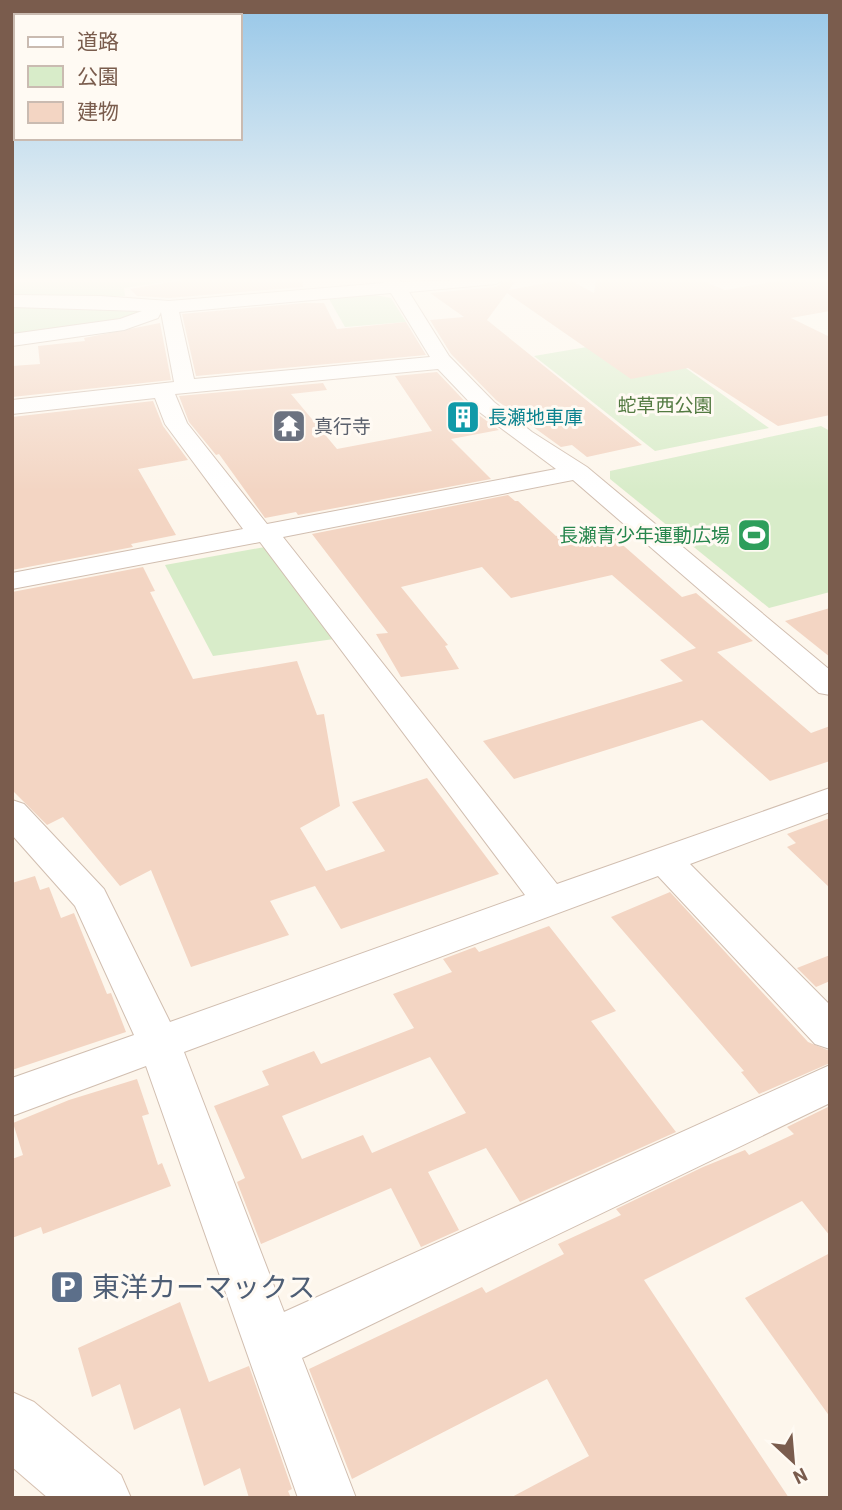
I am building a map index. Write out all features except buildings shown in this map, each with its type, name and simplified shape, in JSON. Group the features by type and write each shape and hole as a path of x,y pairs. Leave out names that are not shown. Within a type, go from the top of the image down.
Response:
{"street":[{"path":"172,349 176,424 549,900"},
{"path":"435,349 443,362 506,422 556,461 578,472 830,686"},
{"path":"12,407 443,362"},
{"path":"12,581 578,472"},
{"path":"12,1097 830,799"},
{"path":"12,812 90,898 159,1042 327,1498"},
{"path":"664,859 830,1032"},
{"path":"271,1345 830,1083"},
{"path":"12,1424 98,1498"}],"green space":[{"name":"蛇草西公園","path":"572,349 665,353 769,428 655,451 534,356"},
{"name":"長瀬青少年運動広場","path":"821,426 830,431 830,592 769,608 610,479 610,471"},
{"path":"265,547 334,639 213,656 165,565"}],"place":[{"name":"長瀬地車庫","path":"463,417"},
{"name":"真行寺","path":"289,426"},
{"name":"長瀬青少年運動広場","path":"754,535"},
{"name":"東洋カーマックス","path":"67,1287"}]}
